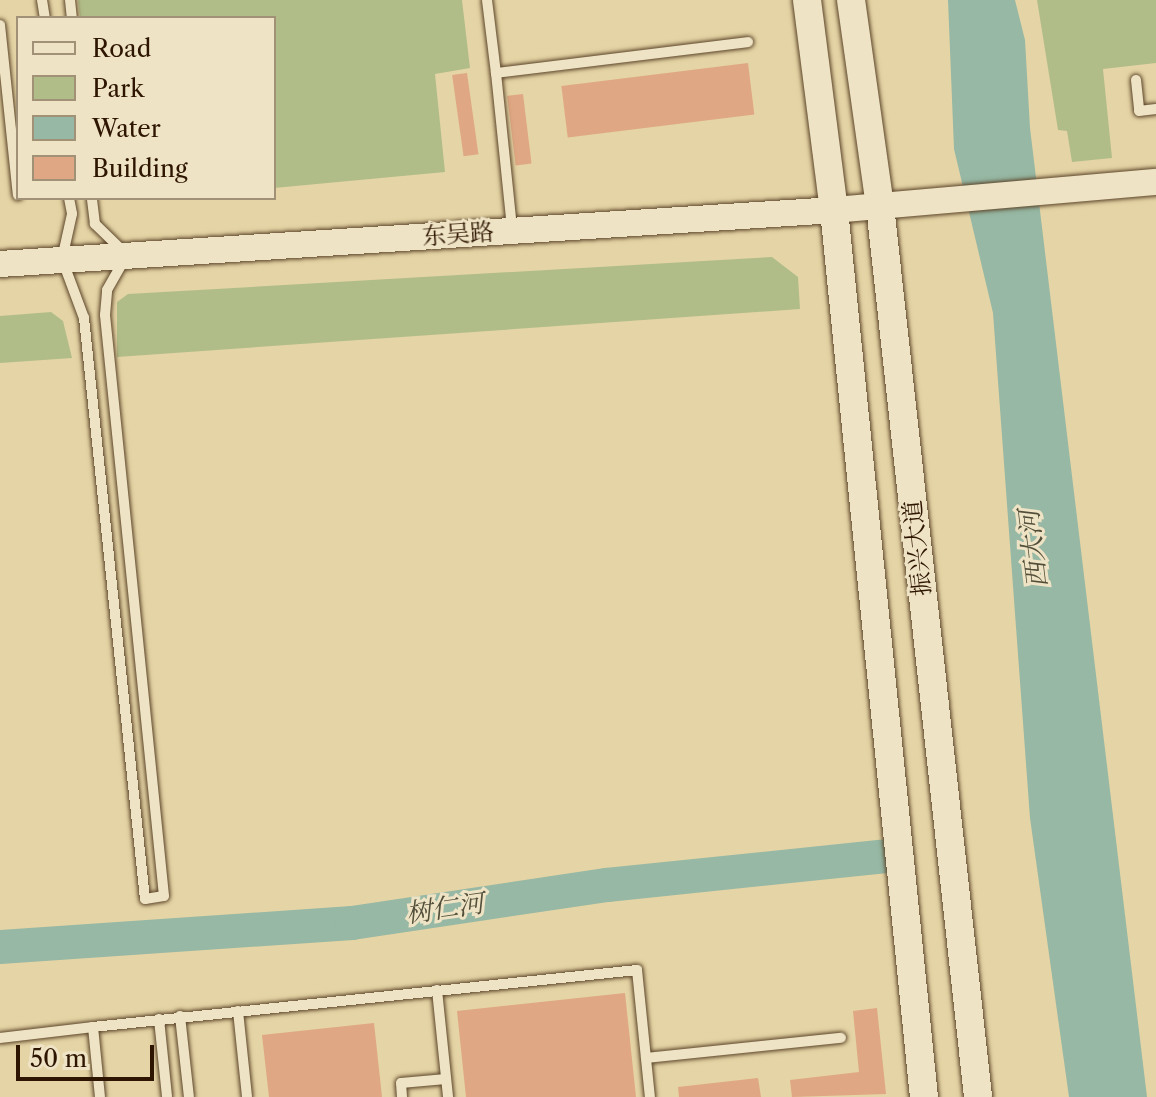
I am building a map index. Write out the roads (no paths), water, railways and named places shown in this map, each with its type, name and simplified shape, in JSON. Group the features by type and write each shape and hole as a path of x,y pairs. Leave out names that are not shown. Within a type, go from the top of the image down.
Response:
{"main road":[{"name":"振兴大道","path":"807,0 834,210 924,1097"},
{"name":"振兴大道","path":"851,0 880,206 978,1097"}],"street":[{"name":"东吴路","path":"0,264 834,210 1156,182"}],"lane":[{"path":"487,0 512,230"},
{"path":"0,25 16,182"},
{"path":"496,73 748,42"},
{"path":"1136,80 1139,111 1156,109"},
{"path":"69,200 72,214 62,259 84,318 145,899 164,896 105,315 107,290 127,255 95,224 92,200"},
{"path":"0,1038 180,1016 637,970 650,1097"},
{"path":"437,990 448,1097"},
{"path":"238,1011 247,1097"},
{"path":"180,1016 189,1097"},
{"path":"159,1019 167,1097"},
{"path":"93,1027 100,1097"},
{"path":"646,1058 841,1038"},
{"path":"402,1097 401,1083 446,1079"}],"water":[{"name":"西大河","path":"948,0 1015,0 1025,40 1030,128 1147,1097 1069,1097 1030,818 993,313 954,149"}],"waterway":[{"name":"树仁河","path":"0,947 352,923 607,885 889,856"}]}
